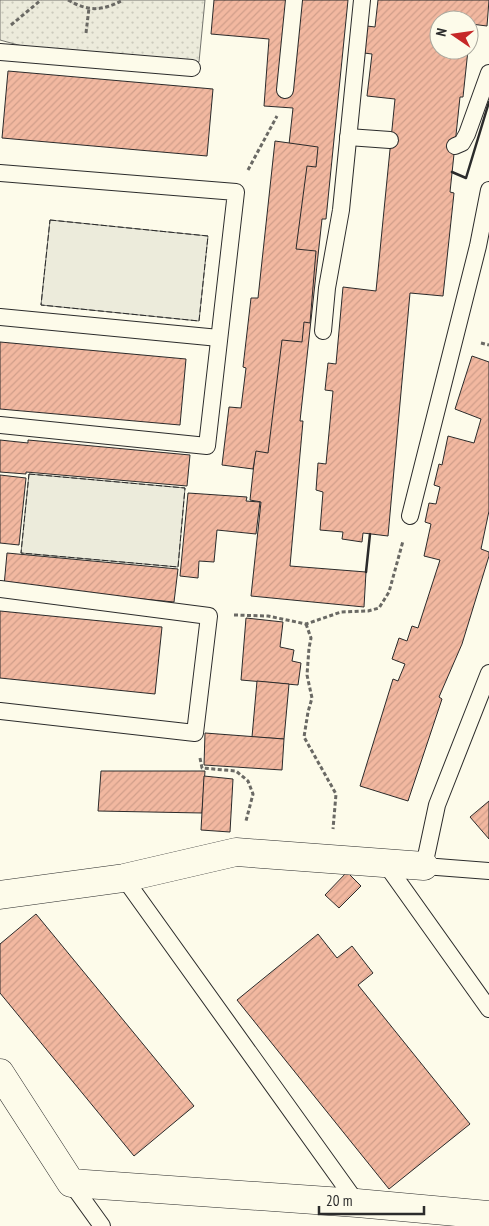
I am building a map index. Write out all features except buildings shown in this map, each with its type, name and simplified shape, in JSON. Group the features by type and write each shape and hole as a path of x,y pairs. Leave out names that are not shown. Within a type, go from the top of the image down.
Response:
{"street":[{"path":"0,895 124,878 236,852 424,866"},
{"path":"0,1073 72,1183 357,1203 431,1218 489,1215"}],"lane":[{"path":"285,90 294,0"},
{"path":"323,331 327,288 341,210 362,0"},
{"path":"0,52 192,68"},
{"path":"455,146 462,142 467,134 489,73"},
{"path":"348,137 390,140"},
{"path":"0,173 236,192 207,446 0,425"},
{"path":"410,516 478,246 489,190"},
{"path":"0,317 219,338"},
{"path":"0,589 209,616 195,733 0,712"},
{"path":"489,673 437,805 424,866 489,870"},
{"path":"386,863 489,1009"},
{"path":"124,878 357,1203"},
{"path":"72,1183 102,1226"}],"path":[{"path":"7,29 41,0"},
{"path":"68,0 79,6 94,9 110,7 123,0"},
{"path":"236,192 272,123"},
{"path":"209,616 268,616 306,624 341,612 368,611 379,608 389,592 410,516"},
{"path":"306,624 311,638 307,675 312,698 304,737 336,794 329,859"},
{"path":"202,768 236,771 248,781 253,794 236,852"}],"shaded area":[{"path":"0,0 205,0 199,62 22,46 0,40"},
{"path":"50,220 208,236 199,321 41,305"},
{"path":"29,474 185,488 178,567 21,553"}],"fence":[{"path":"50,220 208,236 199,321 41,305 50,220"},
{"path":"29,474 185,488 178,567 21,553 29,474"}],"wall":[{"path":"452,172 466,178 489,102"},
{"path":"366,572 370,534"}]}
